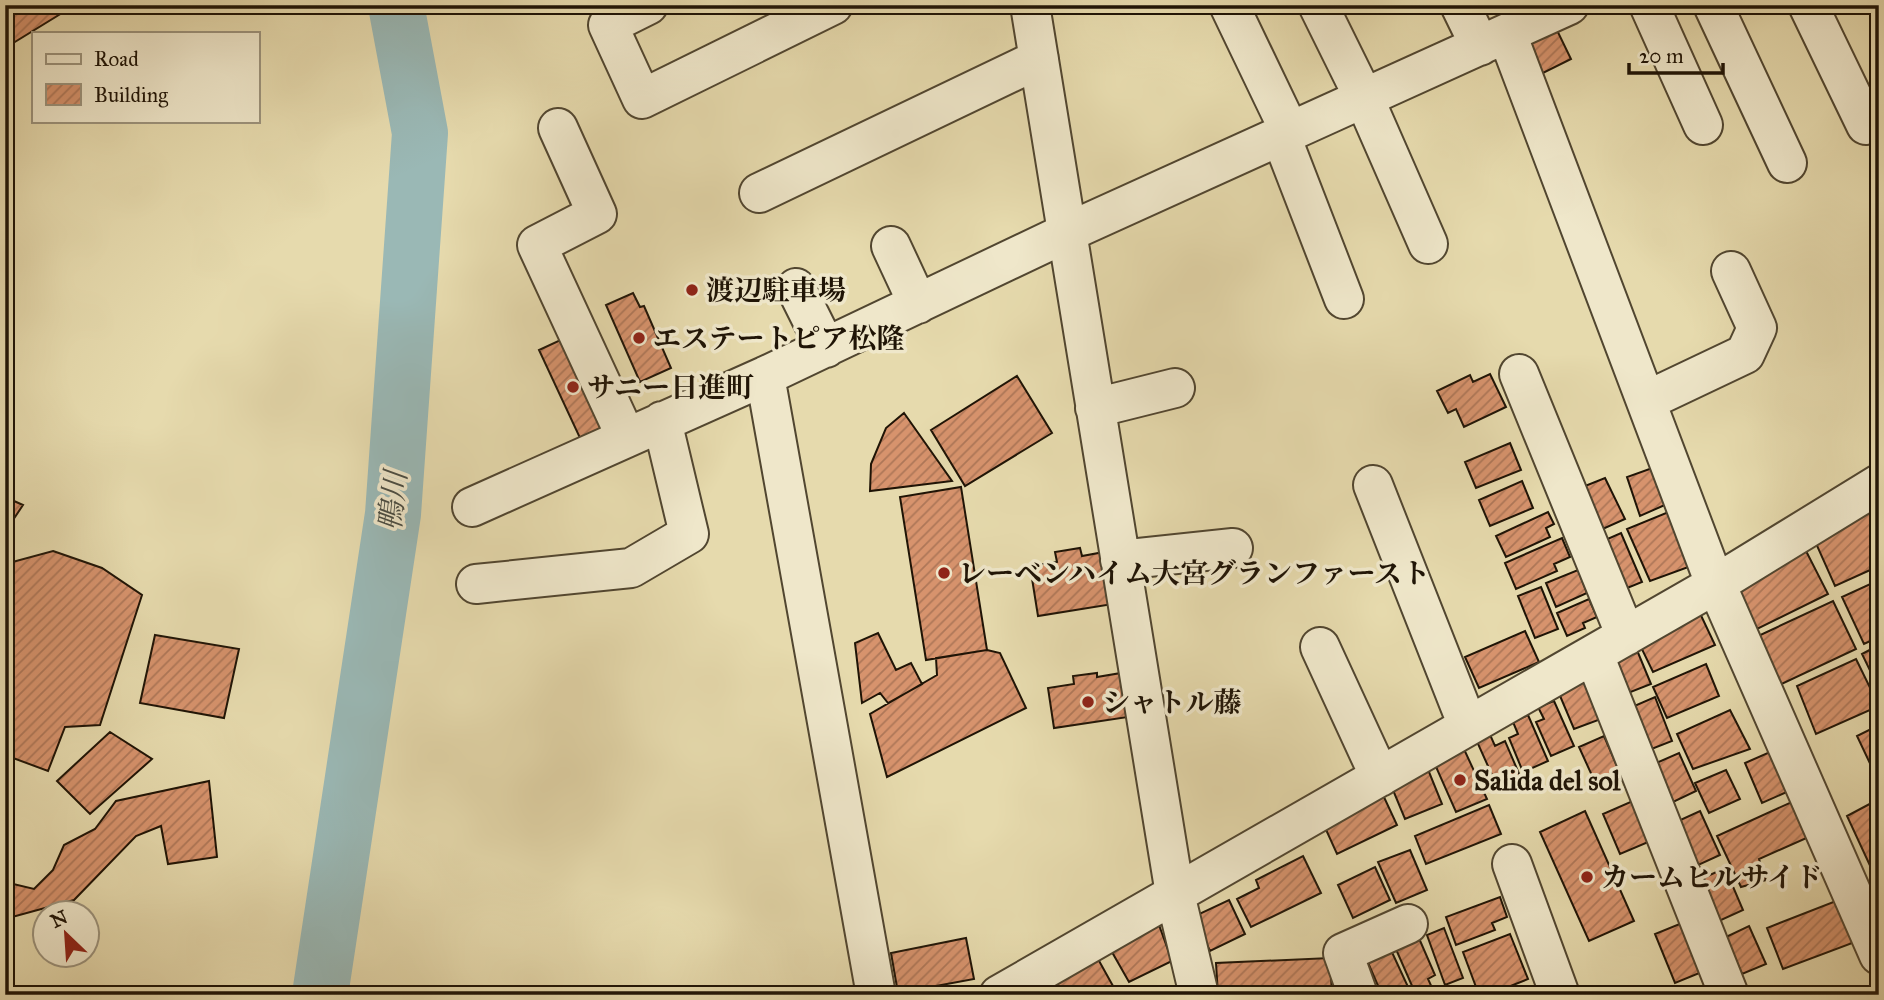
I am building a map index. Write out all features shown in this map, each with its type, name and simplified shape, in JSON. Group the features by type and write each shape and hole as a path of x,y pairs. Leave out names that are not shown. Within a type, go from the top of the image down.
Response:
{"street":[{"path":"648,5 608,25 642,99 833,5"},
{"path":"1030,5 1175,894 1199,995"},
{"path":"1229,5 1286,134 1344,299"},
{"path":"1318,5 1364,98 1428,244"},
{"path":"1460,5 1494,40 1646,401 1716,584 1879,955"},
{"path":"472,507 765,376 1066,233 1569,5"},
{"path":"1648,5 1703,125"},
{"path":"1713,5 1787,163"},
{"path":"1808,5 1866,125"},
{"path":"759,194 1039,59"},
{"path":"558,128 597,214 537,244 626,437"},
{"path":"891,246 918,303"},
{"path":"1646,401 1745,354 1757,328 1731,271"},
{"path":"796,288 826,348"},
{"path":"1519,374 1626,636"},
{"path":"765,376 876,995"},
{"path":"1095,408 1175,388"},
{"path":"476,584 631,568 689,534 662,421"},
{"path":"999,995 1594,655 1879,484"},
{"path":"1373,485 1468,726"},
{"path":"1121,560 1233,548"},
{"path":"1320,647 1380,777"},
{"path":"1594,655 1729,995"},
{"path":"1512,864 1560,995"},
{"path":"1358,995 1343,953 1408,924"}],"building":[{"path":"5,5 75,5 5,48"},
{"path":"1553,22 1571,59 1537,76 1519,39"},
{"name":"エステートピア松隆","path":"633,293 640,307 644,306 671,368 640,382 606,305"},
{"name":"サニー日進町","path":"567,337 608,425 580,438 539,350"},
{"path":"1490,374 1506,407 1464,427 1456,409 1448,413 1437,391 1470,375 1473,382"},
{"path":"1017,376 1052,433 965,486 931,430"},
{"path":"904,413 952,481 870,491 871,464 886,428"},
{"path":"1510,443 1521,470 1476,488 1465,462"},
{"path":"1658,466 1676,500 1640,516 1627,477"},
{"path":"1605,478 1625,519 1596,532 1575,490"},
{"path":"1522,481 1533,508 1490,526 1479,500"},
{"name":"レーベンハイム大宮グランファースト","path":"961,487 987,650 926,660 900,497"},
{"path":"5,497 23,505 5,532"},
{"path":"1879,499 1879,566 1835,586 1814,539"},
{"path":"1671,511 1694,565 1650,581 1627,529"},
{"path":"1548,512 1554,524 1546,528 1550,537 1506,557 1496,536"},
{"path":"1621,533 1642,582 1615,593 1596,544"},
{"path":"1562,538 1570,557 1554,564 1557,571 1516,589 1505,563"},
{"path":"1080,548 1082,556 1104,552 1113,604 1038,616 1030,566 1057,562 1055,552"},
{"path":"1805,549 1828,594 1755,630 1736,583"},
{"path":"53,551 102,568 142,595 100,725 65,727 48,771 5,755 5,715 13,683 5,673 5,564"},
{"path":"1578,570 1587,593 1556,607 1546,583"},
{"path":"1879,580 1879,637 1864,644 1842,597"},
{"path":"1541,587 1558,629 1535,638 1518,596"},
{"path":"1589,599 1597,617 1583,623 1585,628 1567,636 1557,613"},
{"path":"1833,601 1856,649 1777,686 1756,637"},
{"path":"1697,607 1715,645 1653,672 1638,641"},
{"path":"1525,631 1539,662 1479,688 1465,657"},
{"path":"878,633 896,670 911,663 922,684 888,703 880,693 862,703 855,643"},
{"path":"155,635 239,649 224,718 140,703"},
{"path":"1634,643 1651,684 1628,693 1611,653"},
{"path":"1879,645 1879,689 1862,654"},
{"path":"987,650 1000,653 1026,708 887,777 870,714 937,675 936,658"},
{"path":"1856,659 1879,706 1816,734 1797,686"},
{"path":"1706,664 1719,696 1667,718 1653,687"},
{"name":"シャトル藤","path":"1097,673 1097,677 1121,673 1128,717 1054,728 1048,688 1074,684 1073,676"},
{"path":"1582,673 1601,719 1574,729 1555,684"},
{"path":"1655,697 1672,741 1649,750 1632,707"},
{"path":"1554,701 1574,746 1551,756 1536,722 1544,719 1538,707"},
{"path":"1730,710 1750,749 1693,769 1677,734"},
{"path":"1528,715 1548,761 1523,772 1509,738 1518,734 1513,722"},
{"path":"1879,725 1879,772 1875,774 1857,736"},
{"path":"1487,728 1495,746 1505,741 1520,776 1497,786 1474,735"},
{"path":"110,732 152,759 90,814 57,781"},
{"path":"1604,736 1623,780 1599,791 1579,747"},
{"name":"Salida del sol","path":"1463,747 1487,799 1456,812 1433,760"},
{"path":"1770,752 1789,791 1762,803 1745,763"},
{"path":"1679,753 1696,791 1671,803 1654,764"},
{"path":"1425,762 1442,804 1405,819 1388,778"},
{"path":"1726,770 1740,799 1709,813 1695,783"},
{"path":"209,781 217,857 168,864 161,826 136,836 76,898 32,898 32,912 5,919 5,882 34,889 53,870 64,845 95,829 116,801"},
{"path":"1383,795 1397,825 1337,854 1323,823"},
{"path":"1879,799 1879,885 1847,816"},
{"path":"1635,800 1653,840 1620,854 1603,814"},
{"path":"1794,801 1811,836 1759,859 1766,880 1741,887 1717,836"},
{"path":"1489,805 1501,834 1426,864 1415,836"},
{"name":"カームヒルサイド","path":"1585,811 1634,921 1589,941 1540,832"},
{"path":"1700,811 1720,855 1696,866 1676,822"},
{"path":"1410,850 1427,890 1396,903 1378,862"},
{"path":"1303,856 1321,893 1251,927 1237,899 1259,888 1256,880"},
{"path":"1375,867 1390,900 1353,918 1338,885"},
{"path":"1725,868 1743,910 1719,921 1701,879"},
{"path":"1500,897 1507,917 1492,923 1495,930 1456,945 1446,917"},
{"path":"1229,900 1245,934 1210,951 1198,926 1197,915"},
{"path":"1836,901 1855,942 1783,969 1767,928"},
{"path":"1682,923 1702,972 1675,983 1655,934"},
{"path":"1159,925 1172,961 1129,982 1112,952"},
{"path":"1749,926 1766,964 1742,974 1726,937"},
{"path":"1444,928 1463,978 1445,985 1427,935"},
{"path":"1510,934 1528,979 1488,995 1479,995 1463,952"},
{"path":"1418,936 1435,975 1428,979 1434,992 1428,995 1416,995 1395,947"},
{"path":"966,938 974,979 898,993 891,953"},
{"path":"1390,948 1409,989 1397,995 1382,995 1366,958"},
{"path":"1330,958 1332,995 1218,995 1216,963"},
{"path":"1098,959 1118,995 1061,995 1056,984"}],"waterway":[{"name":"鴨川","path":"320,995 393,514 420,133 396,5"}],"place":[{"name":"渡辺駐車場","path":"692,290"},
{"name":"エステートピア松隆","path":"639,338"},
{"name":"サニー日進町","path":"573,387"},
{"name":"レーベンハイム大宮グランファースト","path":"944,573"},
{"name":"シャトル藤","path":"1088,702"},
{"name":"Salida del sol","path":"1460,780"},
{"name":"カームヒルサイド","path":"1587,877"}]}
